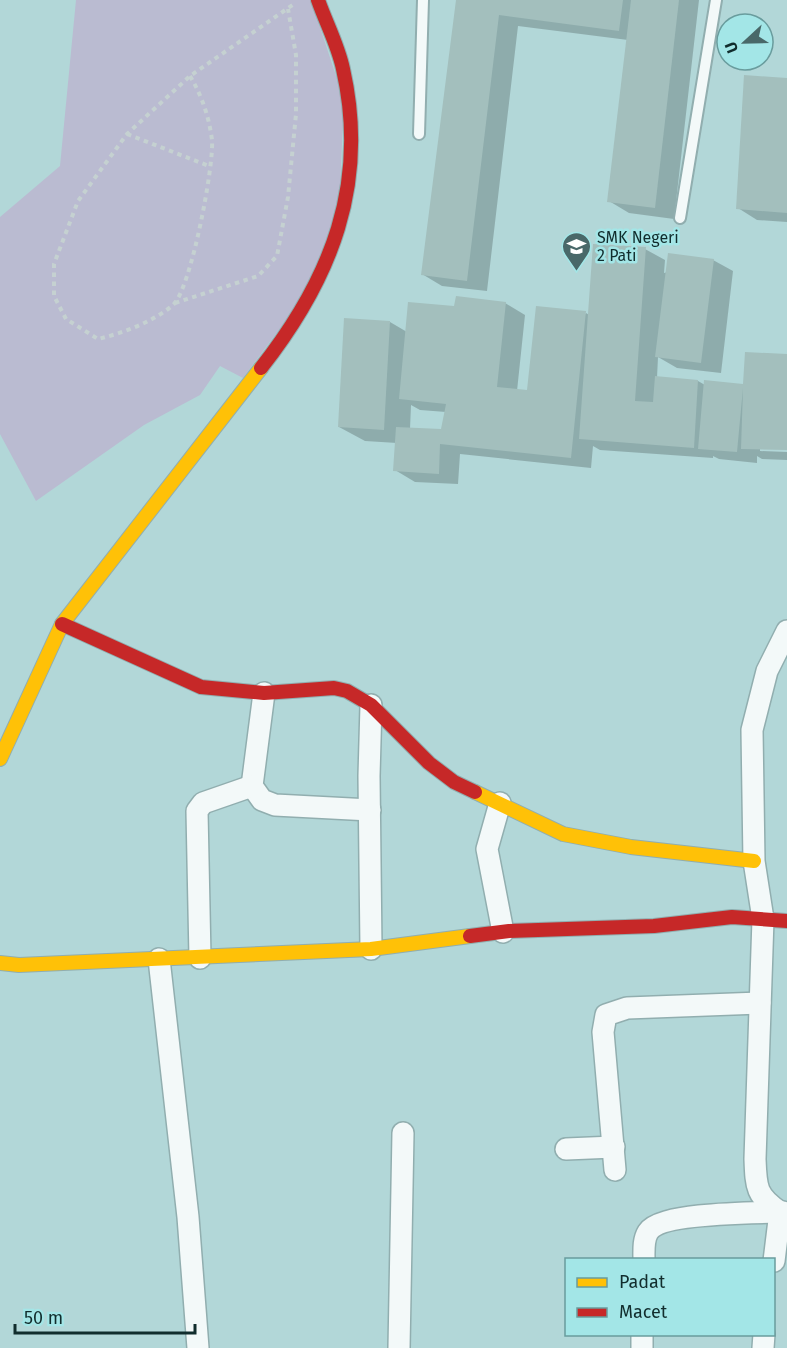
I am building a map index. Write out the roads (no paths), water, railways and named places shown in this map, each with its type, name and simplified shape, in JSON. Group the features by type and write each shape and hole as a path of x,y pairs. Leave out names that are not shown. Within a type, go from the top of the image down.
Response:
{"street":[{"path":"0,759 62,624 293,327 313,294 333,249 347,192 350,120 342,69 318,0"},
{"path":"62,624 187,683 217,691 264,693 334,688 347,691 371,705 429,763 454,782 518,814 577,838 754,861"},
{"path":"783,1212 764,1201 756,1185 763,919 754,861 752,730 777,672 787,631"},
{"path":"264,693 252,786 262,800 268,804 370,810"},
{"path":"371,705 371,949"},
{"path":"200,958 196,811 203,803 252,786"},
{"path":"500,803 487,849 503,932"},
{"path":"0,963 19,965 371,949 503,932 654,926 732,917 787,921"},
{"path":"159,959 188,1217 198,1348"},
{"path":"615,1170 603,1032 606,1015 627,1008 760,1003"},
{"path":"399,1348 403,1133"},
{"path":"566,1149 614,1147"},
{"path":"644,1258 644,1242 648,1232 664,1222 733,1213 783,1212"},
{"path":"775,1258 783,1212"}],"lane":[{"path":"419,134 423,0"},
{"path":"680,218 716,0"}],"place":[{"name":"SMK Negeri 2 Pati","path":"576,272"}]}
